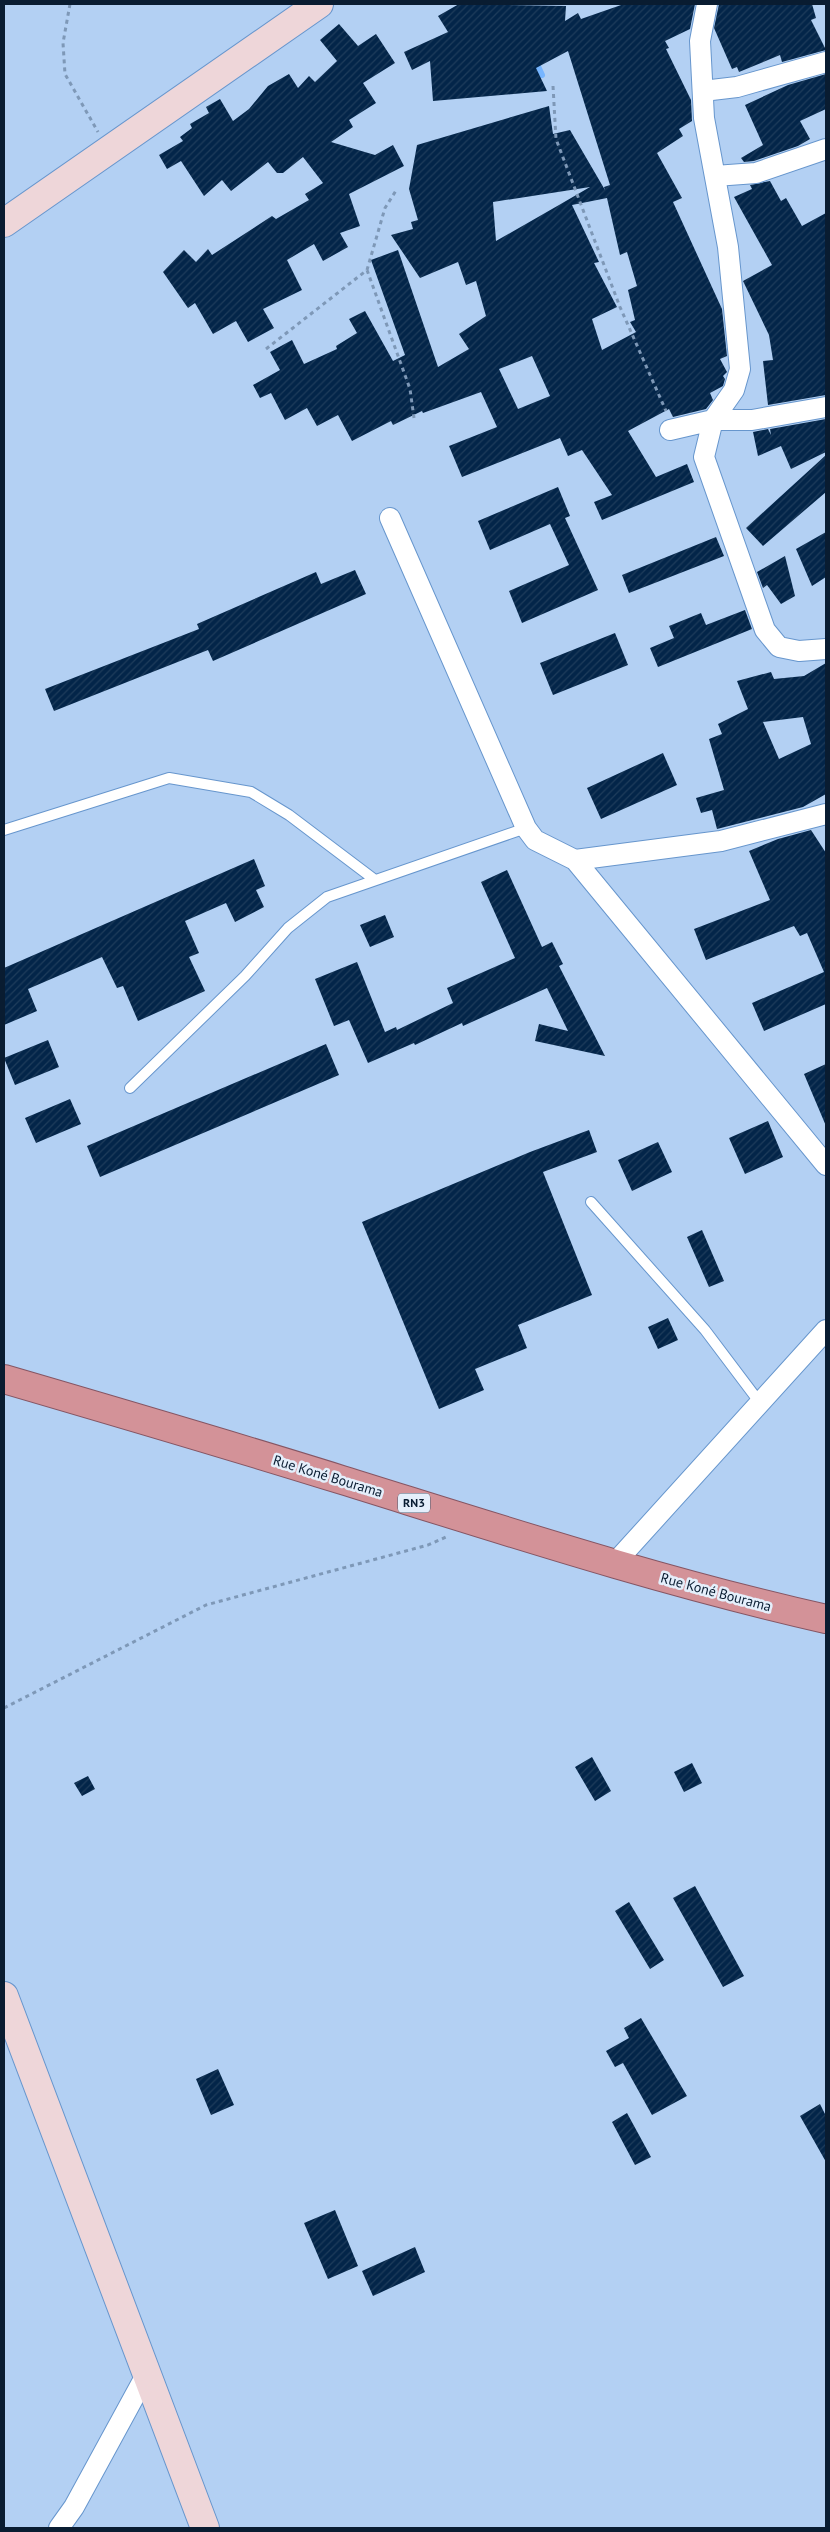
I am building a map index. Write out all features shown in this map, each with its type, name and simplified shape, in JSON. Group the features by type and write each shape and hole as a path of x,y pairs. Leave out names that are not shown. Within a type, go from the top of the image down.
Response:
{"highway":[{"name":"Rue Koné Bourama","path":"4,1379 340,1479 613,1565 735,1599 826,1619"}],"main road":[{"path":"4,223 319,4"},
{"path":"4,1996 205,2528"}],"street":[{"path":"707,4 700,40 704,118 728,247 740,370 734,390 713,420 704,457 765,630 778,646 799,651 826,649"},
{"path":"703,91 737,87 826,62"},
{"path":"715,176 756,173 826,149"},
{"path":"670,430 713,420 752,420 826,406"},
{"path":"390,518 526,828 535,840 575,860 826,1165"},
{"path":"575,860 721,841 826,814"},
{"path":"613,1565 826,1330"},
{"path":"59,2528 74,2507 146,2375"}],"lane":[{"path":"4,830 169,778 251,792 288,815 375,880"},
{"path":"130,1088 245,976 288,928 327,897 526,828"},
{"path":"591,1202 705,1330 760,1403"}],"path":[{"path":"70,4 63,43 65,74 108,149"},
{"path":"553,86 556,139 620,307 667,412 670,430"},
{"path":"266,349 367,270 385,208 397,189"},
{"path":"367,270 410,389 414,418"},
{"path":"4,1708 206,1605 428,1545 479,1524"}],"building":[{"path":"459,4 566,6 565,21 578,13 581,19 624,4 695,4 690,29 665,41 669,48 666,49 691,100 692,121 679,129 683,136 657,153 682,198 673,202 722,309 727,356 720,359 727,372 723,376 725,379 723,386 710,393 713,400 706,409 673,417 669,409 628,431 656,477 687,464 694,482 602,520 594,502 612,495 582,450 568,456 560,438 462,477 449,446 497,427 481,392 423,413 422,411 393,425 391,421 352,441 338,415 317,426 307,408 285,420 271,393 260,398 253,385 280,370 270,352 292,340 304,364 337,349 336,346 357,333 349,319 365,311 393,361 405,355 371,260 398,250 438,367 469,349 459,334 486,316 476,281 466,285 458,262 420,278 391,235 413,229 411,222 418,220 409,189 417,145 549,106 553,134 570,130 605,190 604,187 610,185 568,51 536,68 547,91 433,101 430,61 412,70 404,52 448,32 438,16","holes":["590,187 559,205 496,241 493,202","607,198 620,255 627,252 637,286 628,290 635,320 630,322 636,332 602,350 592,319 617,307 594,263 599,262 572,205","532,356 550,396 518,409 499,369"]},
{"path":"719,4 812,4 816,18 811,20 826,50 782,62 780,55 739,72 737,67 732,69 714,28"},
{"path":"339,24 358,46 376,34 395,63 363,83 376,103 349,120 353,127 331,142 375,155 393,145 404,166 349,194 360,226 340,233 348,247 323,261 314,244 287,260 302,290 263,309 274,328 248,342 236,321 213,334 195,303 188,308 163,272 184,250 196,262 208,249 212,255 272,216 276,219 309,200 305,194 323,183 303,157 283,173 277,173 268,162 231,191 222,180 204,196 181,161 167,169 159,155 183,141 180,137 192,128 190,124 209,113 206,107 220,99 233,121 249,109 268,86 289,74 298,88 309,76 315,82 337,61 320,40"},
{"path":"826,74 826,109 800,121 810,139 798,146 754,161 744,162 741,158 763,145 745,105 788,85"},
{"path":"770,181 781,201 786,198 802,226 826,213 826,395 768,405 763,361 773,360 769,335 743,281 772,265 734,197 752,189 750,185"},
{"path":"826,419 826,452 791,469 781,446 758,456 753,432 768,429 771,435 770,429"},
{"path":"826,455 826,492 763,546 746,528"},
{"path":"558,487 570,516 565,518 598,590 522,623 509,591 569,565 550,524 490,550 478,521"},
{"path":"826,532 826,577 812,586 796,549"},
{"path":"716,537 724,556 629,593 622,575"},
{"path":"785,556 795,596 781,604 767,585 763,588 757,572"},
{"path":"355,570 366,594 213,661 208,650 54,711 45,689 199,629 197,624 316,572 321,584"},
{"path":"745,610 752,629 658,667 650,648 674,638 669,626 701,613 706,625"},
{"path":"615,633 628,665 553,695 540,663"},
{"path":"826,663 826,794 803,807 717,829 712,810 701,813 696,798 724,790 709,739 722,734 718,724 748,709 737,681 771,672 774,679 804,676","holes":["803,717 811,744 779,759 763,722"]},
{"path":"663,753 677,785 601,819 587,788"},
{"path":"811,830 826,853 826,1004 764,1031 752,1003 824,972 807,933 800,936 794,926 706,960 694,929 770,900 749,851 778,839"},
{"path":"254,859 265,886 256,890 264,907 235,922 226,903 185,921 199,953 189,957 205,991 138,1021 123,986 117,988 102,957 28,989 37,1011 4,1025 4,968"},
{"path":"507,870 542,947 552,942 563,964 559,966 605,1056 535,1041 539,1024 568,1031 547,988 463,1026 462,1023 415,1045 414,1043 368,1063 349,1020 334,1026 315,979 357,962 385,1032 396,1027 397,1030 453,1003 447,988 515,958 481,882"},
{"path":"385,915 394,937 370,947 360,925"},
{"path":"48,1040 59,1067 15,1085 4,1058"},
{"path":"326,1044 339,1075 100,1177 87,1146"},
{"path":"826,1064 826,1126 804,1074"},
{"path":"70,1099 81,1124 36,1143 25,1118"},
{"path":"768,1121 783,1157 745,1174 729,1138"},
{"path":"589,1130 597,1152 543,1172 592,1295 518,1325 527,1348 475,1369 484,1390 439,1409 362,1222 530,1152"},
{"path":"658,1142 672,1172 632,1191 618,1160"},
{"path":"702,1230 724,1281 709,1287 687,1237"},
{"path":"668,1318 678,1340 658,1349 648,1327"},
{"path":"592,1757 611,1791 595,1801 575,1767"},
{"path":"692,1763 702,1783 684,1792 674,1772"},
{"path":"88,1776 95,1789 82,1796 74,1783"},
{"path":"695,1886 744,1976 723,1987 673,1898"},
{"path":"629,1902 664,1960 650,1969 615,1911"},
{"path":"641,2018 687,2096 652,2115 623,2063 615,2067 606,2051 629,2038 624,2028"},
{"path":"218,2069 234,2105 211,2115 196,2079"},
{"path":"820,2104 826,2116 826,2162 800,2116"},
{"path":"627,2113 651,2157 635,2165 612,2122"},
{"path":"335,2210 358,2266 328,2279 304,2223"},
{"path":"415,2247 425,2272 373,2296 362,2271"}],"waterway":[{"path":"535,60 542,75"}]}
